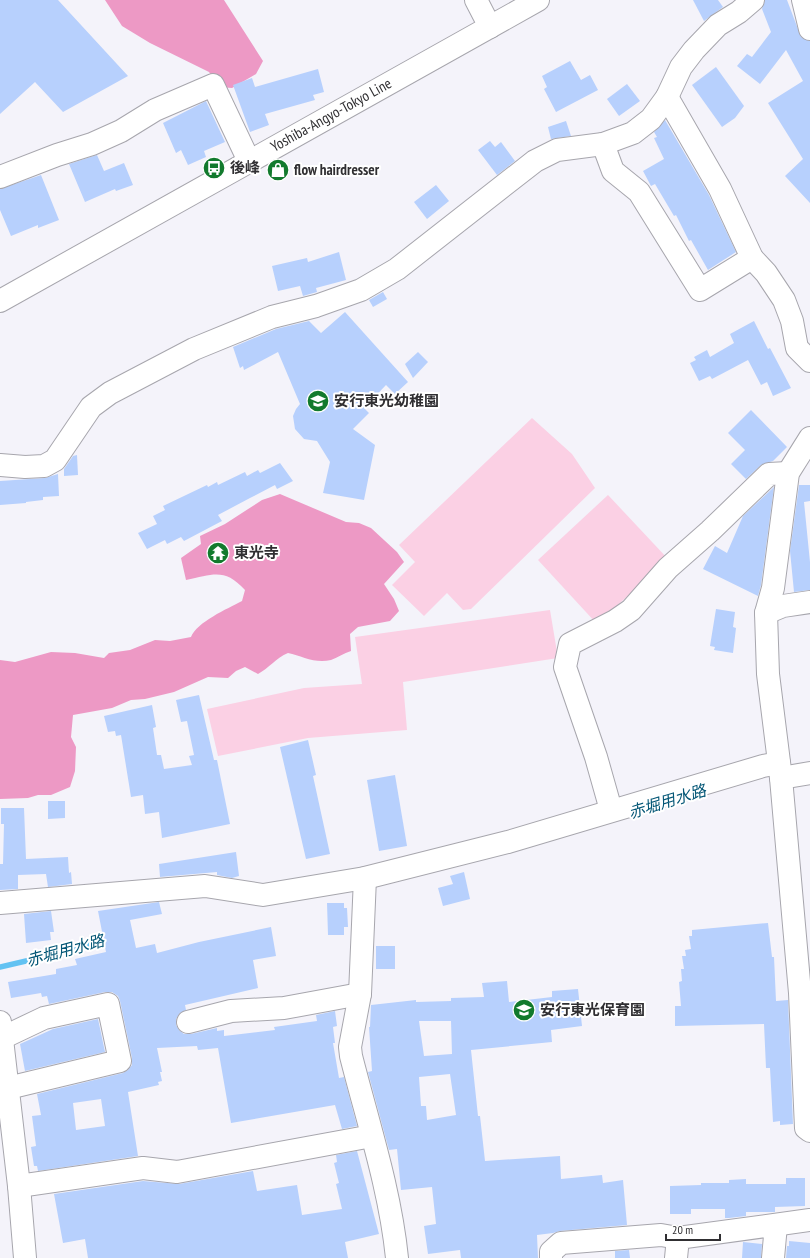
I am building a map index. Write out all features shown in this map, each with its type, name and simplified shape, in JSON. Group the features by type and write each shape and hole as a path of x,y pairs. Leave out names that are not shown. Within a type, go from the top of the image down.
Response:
{"street":[{"path":"476,0 490,27"},
{"name":"Yoshiba-Angyo-Tokyo Line","path":"0,301 538,0"},
{"path":"0,465 25,467 44,466 55,460 91,407 110,393 194,349 272,317 316,306 361,290 397,269 535,161 557,150 603,144 633,133 651,119 667,98 681,67 694,50 718,25 739,12 753,0"},
{"path":"803,0 810,29"},
{"path":"0,178 57,155 92,144 121,131 155,110 213,85 249,161"},
{"path":"667,98 720,189 752,258 766,273 784,300 792,321 797,348 810,361"},
{"path":"603,144 613,171 639,192 700,290 752,258"},
{"path":"810,438 788,473 773,588 766,613 768,674 780,770 800,993 806,1128 810,1131"},
{"path":"611,810 596,757 565,667 570,644 615,621 631,610 668,568 710,531 769,474 788,473"},
{"path":"766,613 783,606 810,602"},
{"path":"0,902 205,886 263,895 365,878 508,842 611,810 763,766 780,770 810,773"},
{"path":"365,878 360,994 350,1047 351,1056 381,1167 394,1232 397,1258"},
{"path":"188,1022 231,1011 284,1008 360,994"},
{"path":"8,1088 120,1060 108,1004 44,1018 1,1030 19,1186 25,1258"},
{"path":"19,1186 143,1168 177,1172 372,1136"},
{"path":"552,1258 552,1252 561,1243 661,1235 677,1248 776,1225 810,1220"},
{"path":"773,1258 776,1225"}],"shaded area":[{"path":"105,0 224,0 263,61 256,74 232,88 219,87 209,72 150,43 122,26"},
{"path":"532,418 572,454 595,488 471,609 463,610 447,593 424,616 392,585 415,562 399,545"},
{"path":"280,494 346,522 359,523 371,528 397,552 404,562 384,584 394,599 399,611 390,621 358,627 350,634 351,651 331,660 320,661 288,653 258,674 245,667 236,671 228,678 208,677 174,692 145,699 131,700 112,708 73,715 71,737 76,747 75,771 70,787 51,795 0,799 0,660 15,662 51,652 75,653 104,658 109,653 130,650 155,640 170,641 191,637 194,631 206,621 242,601 245,590 231,578 218,574 186,580 181,558 201,544 200,536 225,524 262,500"},
{"path":"608,495 668,559 597,624 538,560"},
{"path":"550,610 558,658 403,682 407,730 308,738 218,756 207,709 304,688 362,684 355,637"}],"building":[{"path":"0,0 58,0 128,76 63,112 35,82 0,114"},
{"path":"693,0 718,0 723,7 704,21"},
{"path":"765,0 787,0 801,37 810,41 810,203 785,176 803,159 768,103 803,81 786,50 760,84 737,66 747,54 752,57 771,32 762,9"},
{"path":"570,61 581,80 590,75 598,90 556,112 544,89 547,87 542,76"},
{"path":"716,67 744,106 735,118 722,127 692,85"},
{"path":"318,69 324,92 313,95 315,100 265,114 269,125 250,132 233,85 252,78 255,87"},
{"path":"627,84 640,101 619,116 607,99"},
{"path":"206,101 225,142 204,151 206,157 188,165 181,150 176,153 163,123"},
{"path":"665,120 709,195 736,252 708,270 691,240 689,241 676,215 674,216 655,184 651,186 643,171 664,159 654,138 657,137 654,132"},
{"path":"566,121 571,136 551,139 548,127"},
{"path":"490,141 495,147 501,142 515,161 497,175 478,150"},
{"path":"97,155 104,171 124,163 133,185 116,191 115,189 85,202 69,164"},
{"path":"41,175 59,220 38,228 38,225 11,236 0,210 0,189"},
{"path":"436,185 449,201 427,219 414,202"},
{"path":"339,252 346,280 316,288 317,292 303,296 300,286 278,291 272,266 307,258 308,262"},
{"path":"383,292 387,299 373,307 369,300"},
{"path":"345,312 408,382 395,394 386,385 364,408 369,413 353,429 375,445 364,500 323,493 330,462 317,441 304,439 295,429 293,416 300,404 278,352 244,370 243,366 240,368 233,347 276,329 309,321 321,333"},
{"path":"754,321 768,349 770,348 791,388 773,396 767,382 761,385 748,360 712,379 710,376 699,381 690,363 696,360 694,357 707,350 710,357 734,343 730,334"},
{"path":"418,352 428,362 413,378 405,364"},
{"path":"751,410 787,447 773,461 761,465 746,479 731,464 745,450 728,433"},
{"path":"77,455 78,475 64,476 64,469 73,456"},
{"path":"280,463 293,481 277,489 275,485 218,515 222,521 184,541 181,537 167,544 165,540 147,549 138,533 157,524 153,516 165,510 163,506 207,485 208,487 217,482 218,485 245,472 247,476 258,470 260,473"},
{"path":"58,474 59,496 43,497 43,500 26,503 0,505 0,481 45,478"},
{"path":"799,485 810,485 810,501 804,502 810,562 810,590 794,592 790,551"},
{"path":"774,487 761,585 758,596 703,569 715,546 727,553 743,516"},
{"path":"716,609 735,612 733,627 736,628 733,653 714,650 715,647 710,646"},
{"path":"199,695 214,760 217,760 230,824 162,838 159,812 145,814 143,795 131,797 121,735 116,736 115,731 108,732 104,716 152,705 156,727 153,728 157,755 161,755 164,769 192,765 189,756 194,755 187,721 181,722 176,700"},
{"path":"308,740 316,775 313,776 330,854 306,859 280,747"},
{"path":"395,775 407,846 379,851 367,780"},
{"path":"48,801 65,801 65,818 48,819"},
{"path":"1,808 24,808 26,859 68,857 69,873 71,872 72,884 48,887 46,874 18,875 18,889 0,890 0,864 3,864 4,824 1,824"},
{"path":"236,852 239,876 232,878 217,875 217,872 160,877 159,864"},
{"path":"464,872 470,899 443,906 438,888 453,884 450,876"},
{"path":"159,902 162,914 130,920 136,948 155,944 157,953 199,942 271,927 276,956 253,960 258,988 185,1005 186,1010 180,1013 176,1019 176,1025 184,1034 191,1034 217,1028 217,1031 224,1030 224,1036 275,1030 274,1027 317,1021 316,1015 335,1011 337,1026 333,1027 335,1043 333,1043 339,1078 344,1077 357,1126 342,1129 335,1105 231,1123 218,1048 198,1050 197,1046 157,1048 162,1072 160,1072 162,1081 158,1082 159,1085 128,1092 138,1156 38,1171 37,1166 34,1166 31,1147 36,1146 32,1116 41,1115 37,1094 123,1073 132,1065 132,1058 120,1001 118,996 112,992 105,992 49,1004 47,996 42,997 41,993 11,998 8,982 56,974 56,969 77,965 75,959 106,952 98,911","holes":["101,1099 105,1126 76,1130 73,1103"]},
{"path":"327,903 344,903 344,908 347,908 348,927 344,927 344,935 328,935"},
{"path":"51,911 54,932 50,932 51,940 26,943 24,914"},
{"path":"768,923 772,957 774,957 776,1001 788,1000 793,1124 780,1125 780,1121 773,1122 770,1068 766,1068 764,1024 675,1026 675,1006 681,1006 679,982 682,981 681,969 684,969 682,956 686,956 685,950 691,949 689,936 692,936 692,930"},
{"path":"376,946 395,946 395,969 376,969"},
{"path":"507,981 509,1002 552,997 552,991 578,989 582,1026 551,1030 552,1042 471,1050 478,1116 480,1116 485,1161 560,1156 561,1179 602,1175 603,1183 623,1180 627,1225 560,1231 537,1235 538,1258 461,1258 460,1250 428,1254 424,1226 436,1224 432,1187 401,1190 397,1149 389,1150 368,1072 372,1071 369,1027 371,1005 416,1000 416,1002 451,1001 451,998 484,997 482,983","holes":["419,1021 451,1021 452,1054 424,1056","450,1074 456,1115 427,1120 426,1106 421,1106 419,1077"]},
{"path":"98,1019 105,1052 25,1071 20,1044 53,1029"},
{"path":"357,1151 379,1234 345,1242 348,1258 88,1258 85,1239 63,1243 54,1194 143,1181 179,1184 253,1171 257,1191 297,1185 302,1215 342,1209 336,1184 339,1183 334,1163 337,1162 336,1155"},
{"path":"786,1178 805,1178 805,1206 775,1207 775,1212 746,1212 746,1216 729,1218 725,1218 725,1209 691,1209 691,1214 670,1214 670,1186 701,1185 701,1183 729,1183 729,1180 746,1179 746,1184 786,1184"},
{"path":"789,1241 810,1243 810,1258 786,1258"},
{"path":"743,1242 762,1244 761,1258 742,1258"},
{"path":"629,1250 630,1258 615,1258 615,1251"}],"waterway":[{"name":"赤堀用水路","path":"0,967 111,938"}],"place":[{"name":"後峰","path":"214,168"},
{"name":"flow hairdresser","path":"278,170"},
{"name":"安行東光幼稚園","path":"318,401"},
{"name":"東光寺","path":"218,553"},
{"name":"安行東光保育園","path":"524,1010"}]}
